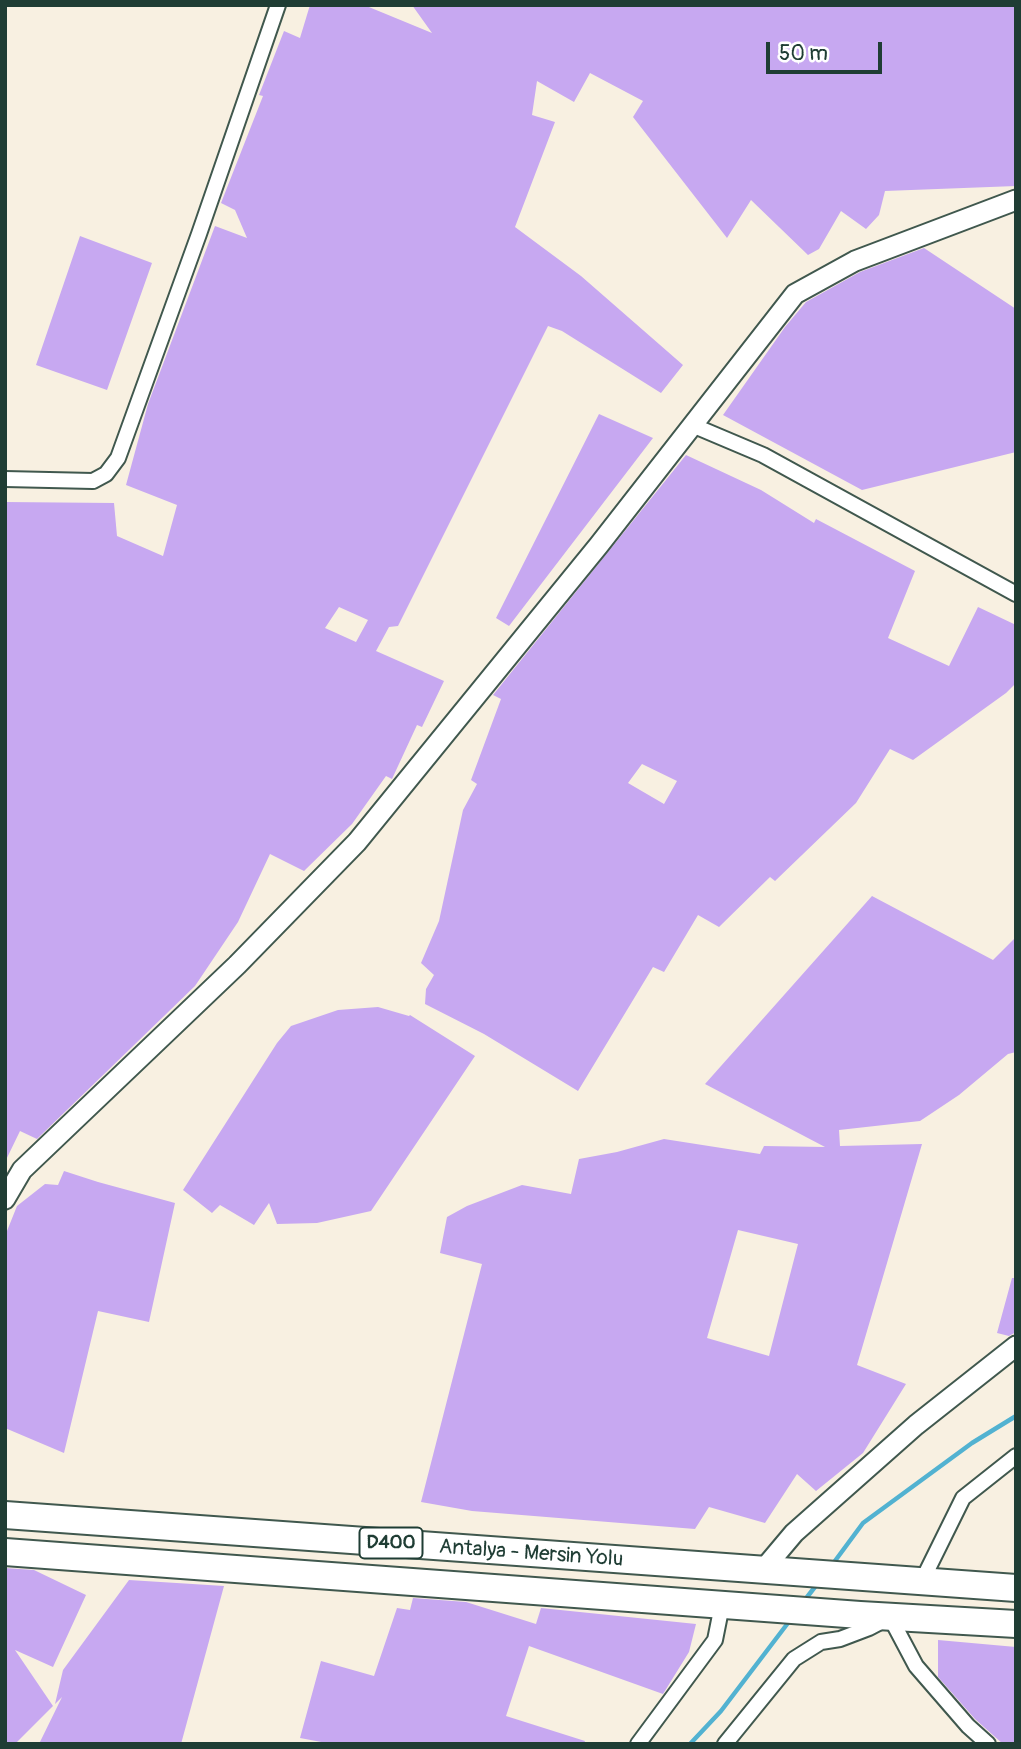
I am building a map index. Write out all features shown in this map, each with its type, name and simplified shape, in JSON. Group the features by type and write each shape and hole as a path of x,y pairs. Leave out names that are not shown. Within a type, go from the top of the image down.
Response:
{"highway":[{"name":"Antalya - Mersin Yolu","path":"5,1516 1016,1588"},
{"name":"Antalya - Mersin Yolu","path":"5,1552 761,1608 1016,1624"}],"street":[{"path":"5,479 93,481 106,474 118,458 200,234 278,5"},
{"path":"5,1199 22,1170 237,965 357,842 599,545 794,294 855,261 1016,200"},
{"path":"692,425 763,455 1016,594"},
{"path":"769,1572 794,1533 906,1434 1016,1346"},
{"path":"922,1581 963,1498 1016,1456"},
{"path":"638,1744 715,1640 722,1605"},
{"path":"725,1744 793,1660 821,1642 840,1639 890,1617 916,1666 968,1726 988,1744"}],"building":[{"path":"310,5 364,5 432,33 412,5 1016,5 1016,186 885,191 879,215 866,229 841,211 819,249 808,255 751,200 727,238 633,117 643,101 590,73 574,102 537,81 532,115 555,122 515,227 581,276 683,365 661,393 562,331 548,326 398,626 389,627 376,651 444,681 422,727 417,725 392,779 386,776 352,824 304,871 270,854 238,922 195,986 37,1139 20,1131 5,1162 5,502 114,503 117,536 163,556 177,505 126,485 148,404 215,226 247,238 235,210 221,203 263,96 259,95 284,31 300,38","holes":["339,607 368,620 356,642 325,628"]},
{"path":"80,236 152,263 107,390 36,365"},
{"path":"924,248 1016,309 1016,452 862,490 723,415 785,327 806,302 860,272"},
{"path":"599,414 653,438 509,626 496,618"},
{"path":"686,455 761,490 814,523 816,519 915,571 888,638 949,666 978,607 1016,625 1016,683 913,760 890,749 856,803 775,881 770,877 719,927 698,915 664,972 653,967 578,1091 484,1034 425,1004 426,989 434,975 421,963 439,921 463,810 477,784 471,780 501,699 493,695","holes":["642,764 677,781 664,804 628,783"]},
{"path":"872,896 993,960 1016,937 1016,1052 1008,1054 959,1095 920,1121 839,1130 840,1146 922,1144 857,1365 906,1384 863,1453 816,1491 797,1474 765,1523 709,1507 695,1529 472,1511 421,1502 482,1264 440,1253 447,1217 467,1206 522,1185 571,1194 579,1159 664,1139 760,1154 764,1146 825,1147 705,1084","holes":["738,1230 798,1244 769,1356 707,1338"]},
{"path":"378,1007 410,1015 475,1056 371,1211 317,1223 277,1224 269,1203 254,1225 220,1205 212,1213 183,1190 277,1043 291,1026 338,1010"},
{"path":"64,1171 175,1203 149,1322 98,1311 64,1453 5,1428 5,1236 17,1206 45,1184 58,1185"},
{"path":"1012,1278 1016,1278 1016,1332 1009,1336 997,1333"},
{"path":"5,1568 34,1570 86,1595 53,1667 15,1650 53,1706 15,1744 5,1744"},
{"path":"129,1580 224,1586 181,1744 39,1744 62,1697 55,1704 63,1670"},
{"path":"413,1598 466,1602 536,1624 541,1608 696,1624 689,1652 663,1694 529,1646 506,1716 585,1741 584,1744 332,1744 300,1738 321,1661 374,1676 397,1608 410,1610"},
{"path":"938,1640 1016,1647 1016,1744 1003,1744 975,1719 938,1677"}],"waterway":[{"path":"832,1565 863,1523 972,1443 1016,1416"},
{"path":"804,1601 818,1583"},
{"path":"690,1744 721,1711 791,1619"}]}
